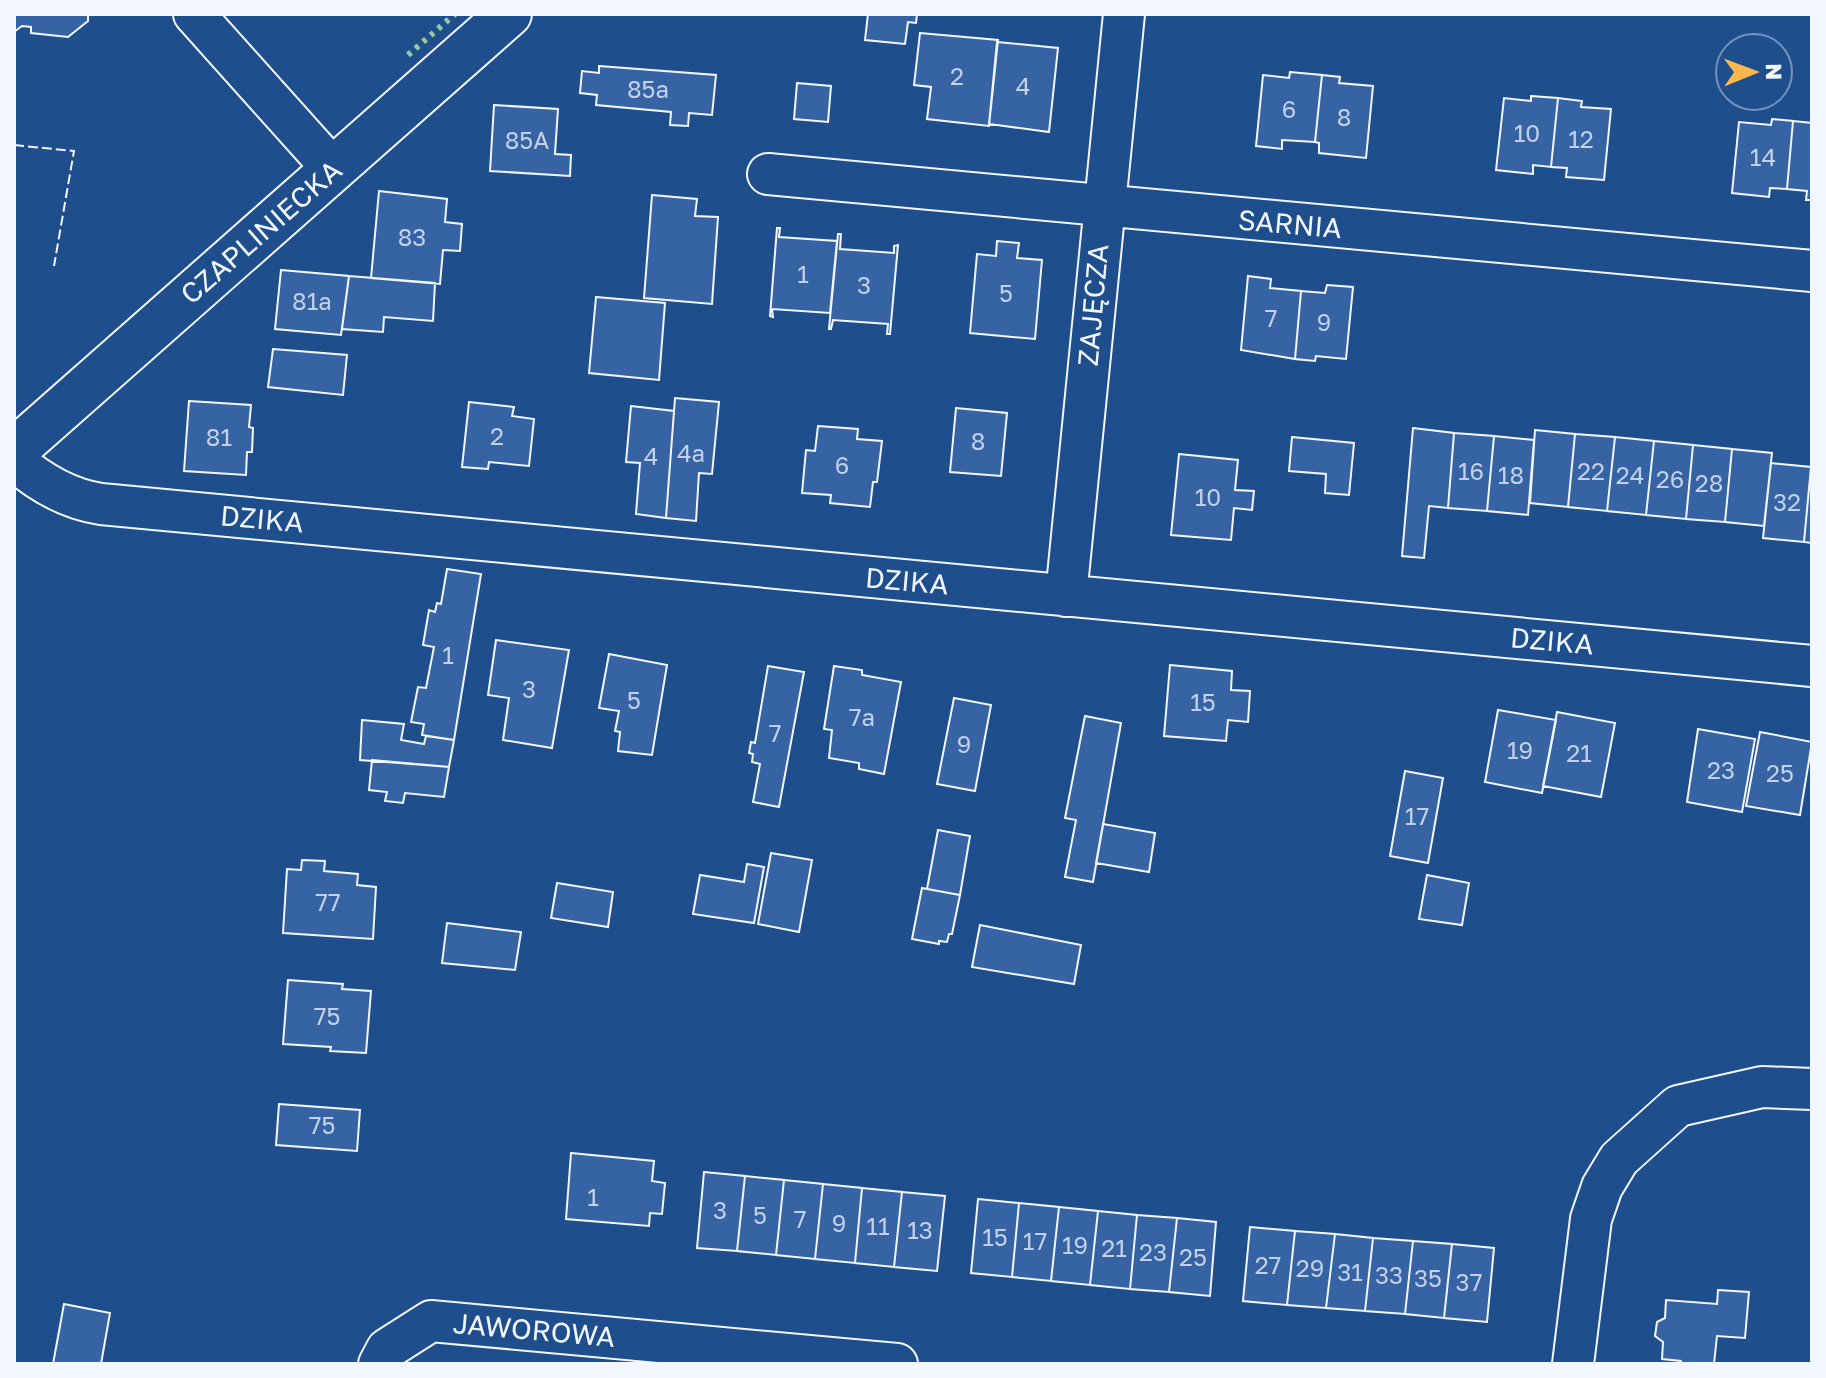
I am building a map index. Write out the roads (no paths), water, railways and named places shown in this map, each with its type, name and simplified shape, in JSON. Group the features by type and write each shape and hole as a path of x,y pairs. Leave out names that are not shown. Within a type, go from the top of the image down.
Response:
{"main road":[{"name":"CZAPLINIECKA","path":"14,451 509,14"}],"street":[{"path":"194,14 332,168"},
{"name":"ZAJĘCZA","path":"1066,596 1124,14"},
{"name":"SARNIA","path":"768,174 1812,271"},
{"name":"DZIKA","path":"14,460 35,478 54,488 82,501 101,504 1812,666"},
{"path":"1573,1364 1591,1219 1602,1187 1619,1159 1678,1106 1762,1087 1812,1089"},
{"name":"JAWOROWA","path":"379,1364 387,1349 431,1321 897,1364"}]}
